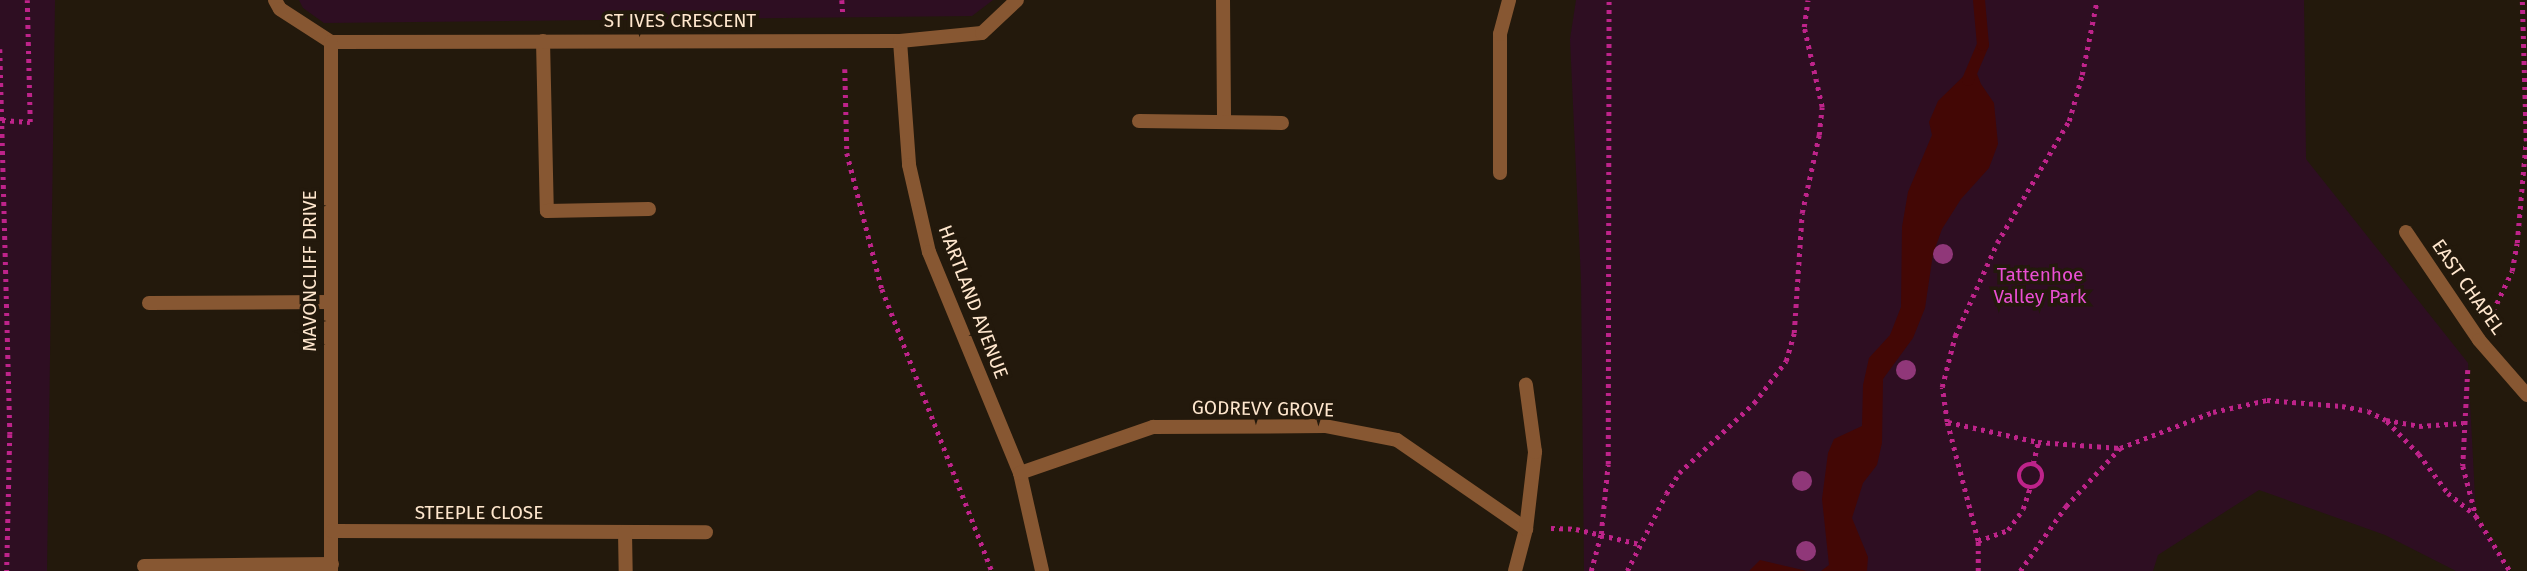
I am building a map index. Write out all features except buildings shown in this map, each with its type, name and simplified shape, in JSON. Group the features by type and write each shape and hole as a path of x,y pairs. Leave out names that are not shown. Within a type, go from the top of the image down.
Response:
{"street":[{"path":"275,0 280,9 331,42"},
{"name":"ST IVES CRESCENT","path":"331,42 844,38 900,41 982,33 1017,0"},
{"path":"1223,0 1224,122"},
{"path":"1500,173 1500,34 1509,0"},
{"path":"543,41 547,211 649,209"},
{"name":"HARTLAND AVENUE","path":"900,41 909,165 929,251 1020,474 1042,571"},
{"name":"MAVONCLIFF DRIVE","path":"331,42 331,568"},
{"path":"1139,121 1282,123"},
{"name":"EAST CHAPEL","path":"2406,232 2479,340 2527,395"},
{"path":"149,303 329,302"},
{"path":"1515,571 1526,529 1535,452 1526,386"},
{"name":"GODREVY GROVE","path":"1020,474 1153,427 1325,426 1397,440 1526,529"},
{"name":"STEEPLE CLOSE","path":"332,531 706,532"},
{"path":"625,532 626,571"},
{"path":"144,566 331,568"}],"path":[{"path":"2,120 30,122 27,0"},
{"path":"842,0 847,153 882,289 992,571"},
{"path":"1591,571 1601,534 1608,464 1609,0"},
{"path":"1627,571 1679,473 1754,403 1786,361 1794,333 1802,213 1819,135 1822,107 1804,27 1808,0"},
{"path":"1978,571 1978,541 1947,422 1942,387 1955,336 1997,243 2069,121 2082,75 2097,0"},
{"path":"2510,571 2476,516 2463,467 2463,423 2469,363 2512,271 2517,243 2526,141 2522,0"},
{"path":"0,49 10,433 7,571"},
{"path":"1947,422 2038,442 2120,448 2214,412 2267,400 2342,406 2368,411 2386,420 2420,426 2463,423"},
{"path":"2386,420 2418,454 2448,493 2476,516"},
{"path":"2033,464 2038,442"},
{"path":"2020,571 2066,506 2120,448"},
{"path":"2030,488 2021,482 2019,474 2025,465 2033,464"},
{"path":"2030,488 2037,485 2042,475 2033,464"},
{"path":"1978,541 2008,530 2024,509 2030,488"},
{"path":"1526,529 1576,529 1639,544"}],"green space":[{"path":"0,0 55,0 47,571 0,571"},
{"path":"299,0 993,0 972,16 324,23 303,8"},
{"name":"Tattenhoe Valley Park","path":"1576,0 2304,0 2306,159 2468,363 2476,516 2510,571 2456,571 2385,535 2259,490 2158,555 2153,571 1584,571 1581,280 1570,39"}],"shaded area":[{"path":"1974,66 1981,84 1994,103 1998,144 1989,168 1961,199 1942,229 1933,254 1925,308 1913,338 1883,379 1882,443 1877,465 1863,483 1852,518 1868,557 1867,571 1821,571 1829,565 1822,499 1828,453 1834,439 1862,426 1863,385 1869,358 1890,335 1901,307 1902,227 1908,192 1932,135 1929,122 1938,101"},
{"path":"1760,560 1807,571 1749,571"}],"waterway":[{"path":"1968,80 1983,45 1979,0"}]}
